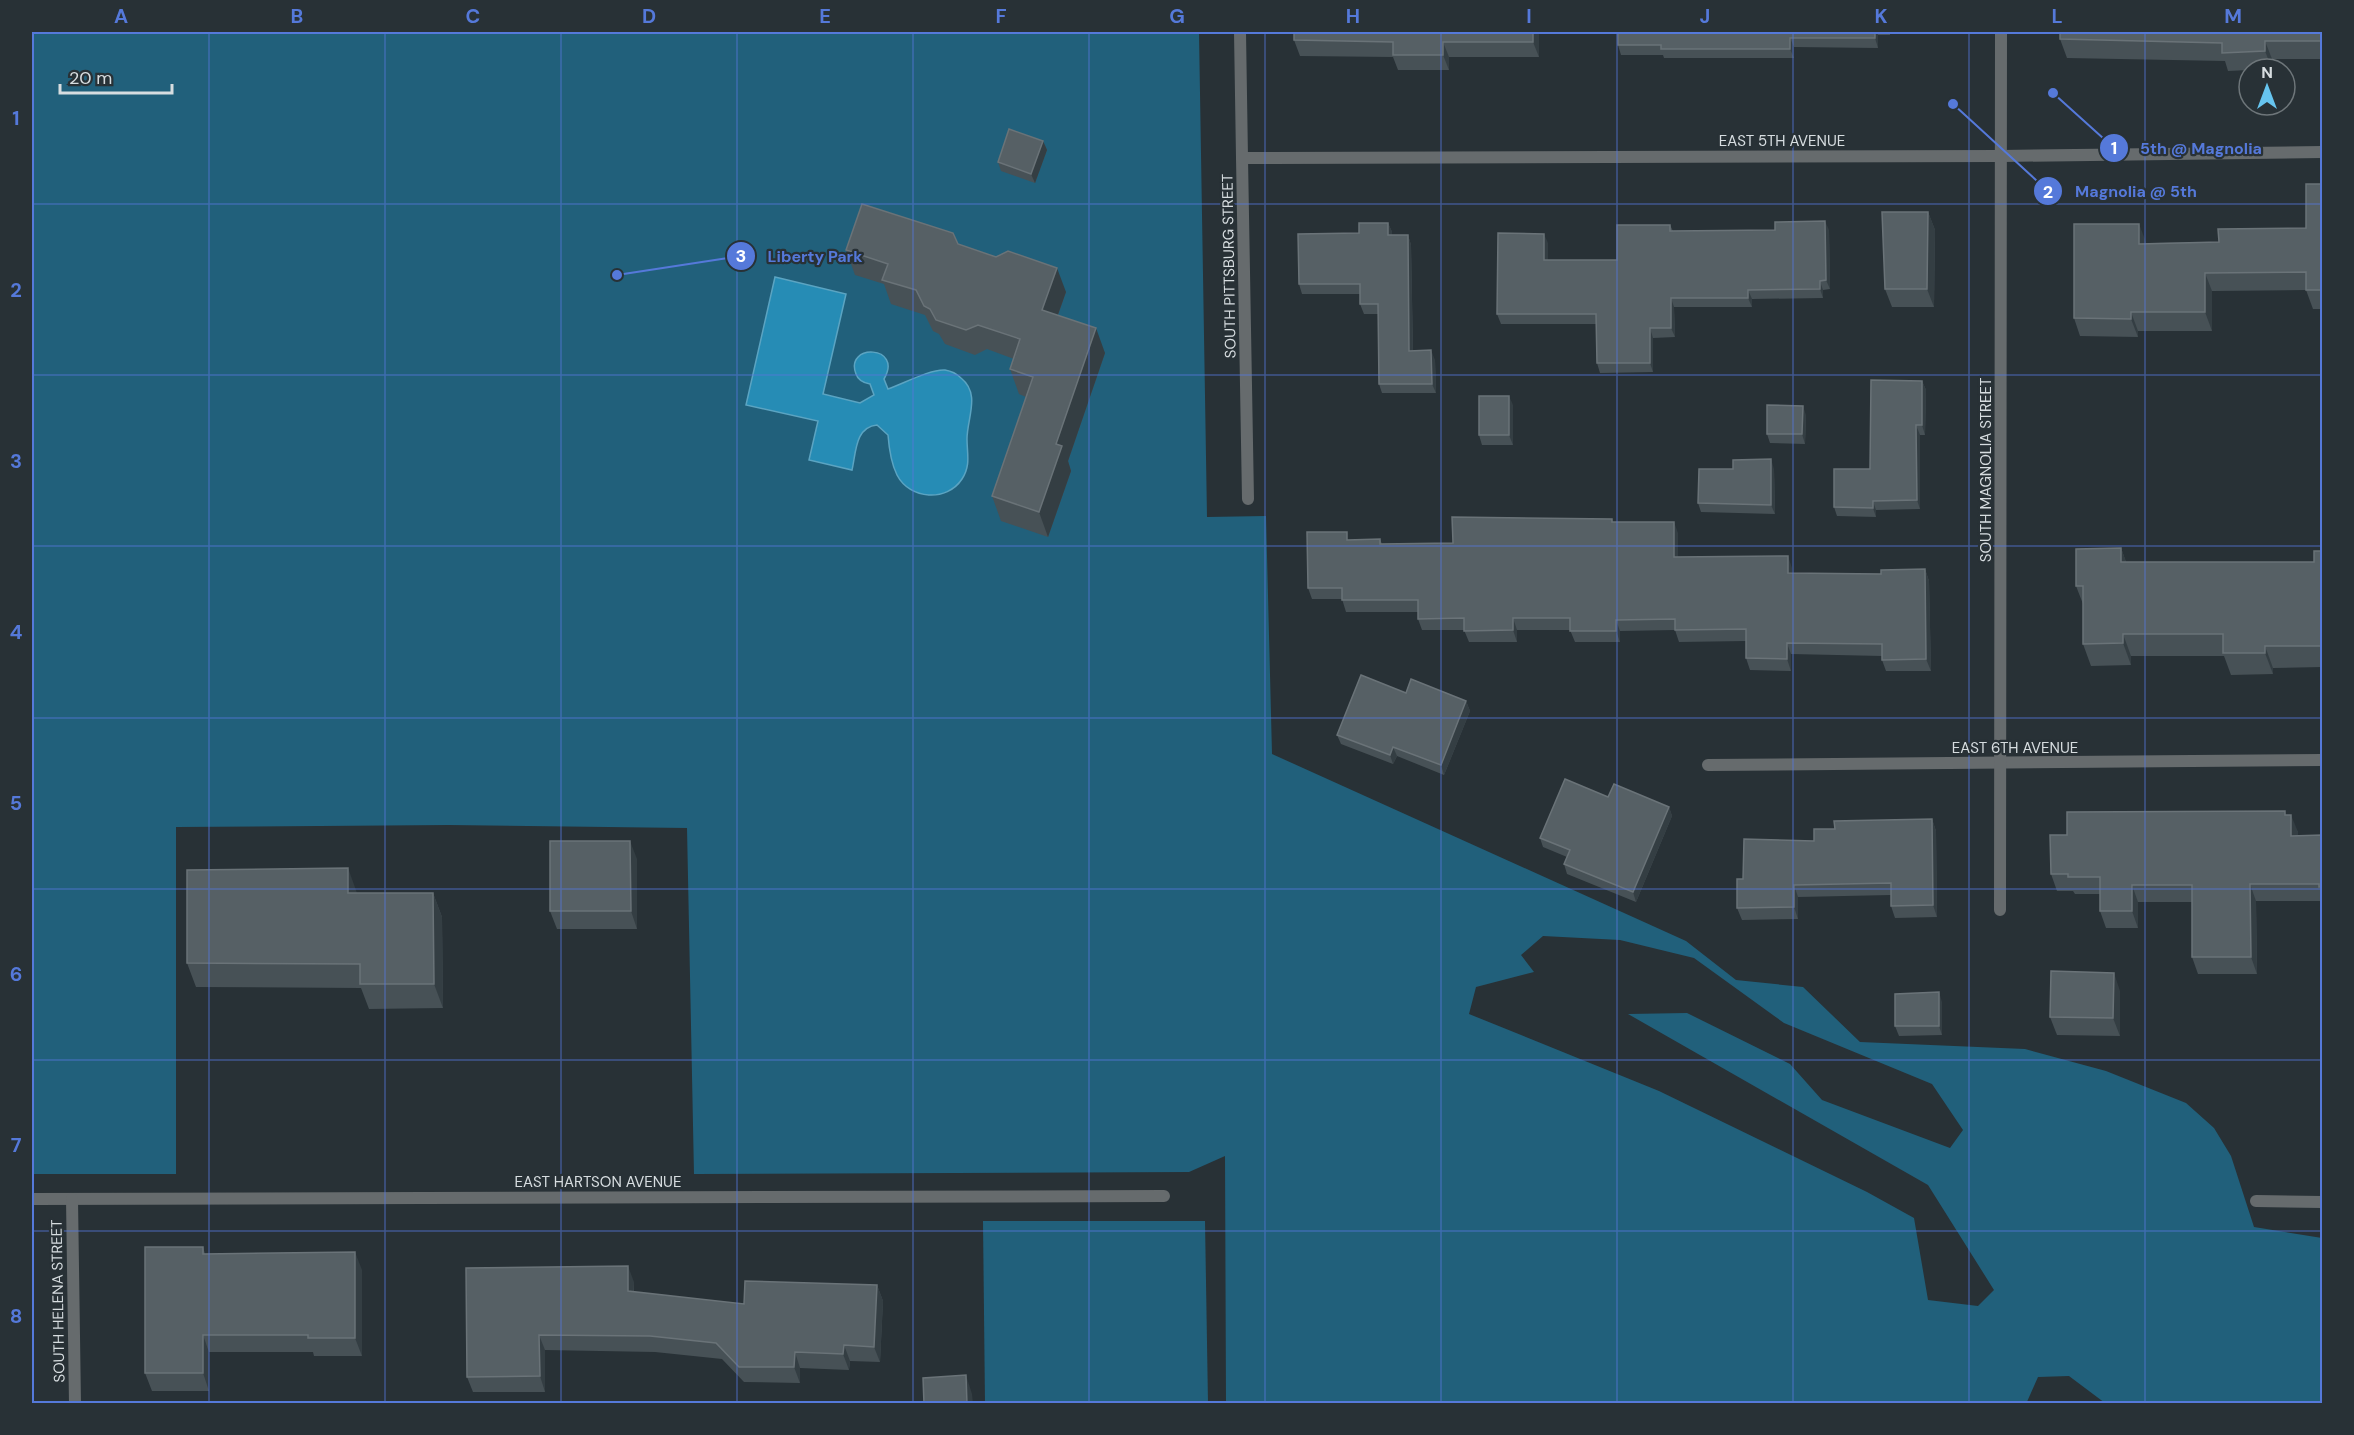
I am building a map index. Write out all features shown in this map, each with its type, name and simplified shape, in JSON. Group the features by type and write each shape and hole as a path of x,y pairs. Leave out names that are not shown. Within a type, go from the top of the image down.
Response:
{"street":[{"name":"SOUTH PITTSBURG STREET","path":"1240,32 1248,499"},
{"name":"SOUTH MAGNOLIA STREET","path":"2000,909 2001,32"},
{"name":"EAST 5TH AVENUE","path":"1242,158 2002,156 2322,152"},
{"name":"EAST 6TH AVENUE","path":"1708,765 2322,760"},
{"name":"EAST HARTSON AVENUE","path":"32,1199 1164,1196"},
{"name":"SOUTH HELENA STREET","path":"72,1199 75,1404"},
{"path":"2256,1201 2322,1202"}],"shaded area":[{"path":"32,32 1199,32 1207,517 1266,516 1272,754 1686,941 1736,980 1803,987 1860,1042 2025,1049 2106,1071 2186,1103 2214,1128 2231,1156 2254,1227 2322,1238 2322,1403 2105,1403 2069,1376 2038,1377 2026,1404 1226,1403 1225,1156 1189,1172 694,1174 687,828 449,825 176,827 176,1174 32,1174","holes":["1543,936 1620,940 1694,958 1784,1023 1932,1084 1963,1130 1950,1148 1822,1100 1790,1064 1687,1013 1628,1014 1928,1185 1994,1290 1978,1306 1928,1300 1914,1218 1867,1192 1659,1091 1469,1014 1476,987 1534,972 1521,955"]},
{"path":"775,277 846,294 823,394 860,403 874,395 870,384 857,376 855,364 858,357 873,352 881,354 886,360 888,368 884,379 888,389 939,370 954,373 967,384 972,399 967,439 968,464 965,474 955,486 947,492 929,495 919,493 903,483 893,466 888,435 877,425 864,430 860,436 852,470 809,460 818,421 746,405"},
{"path":"983,1221 1205,1221 1208,1403 985,1403"}],"building":[{"path":"1294,32 1533,32 1533,42 1443,42 1443,55 1393,55 1393,42 1294,40"},
{"path":"1618,32 1875,32 1875,38 1790,38 1790,49 1661,49 1661,45 1618,45"},
{"path":"2060,32 2322,32 2322,41 2265,41 2265,51 2222,53 2222,43 2060,39"},
{"path":"1009,129 1043,141 1031,174 998,162"},
{"path":"2306,184 2322,184 2322,290 2306,290 2306,272 2205,273 2205,312 2131,312 2131,319 2074,318 2074,224 2139,224 2139,244 2219,242 2218,229 2306,228"},
{"path":"862,204 953,233 958,244 996,257 1008,251 1057,268 1042,310 1096,328 1056,444 1062,446 1039,512 992,496 1033,377 1010,369 1020,339 978,325 966,330 936,320 930,309 924,306 916,290 882,280 888,264 846,250"},
{"path":"1882,212 1928,212 1927,289 1885,289"},
{"path":"1825,221 1826,280 1820,281 1820,289 1748,290 1748,298 1671,298 1671,328 1650,328 1650,363 1597,363 1596,314 1497,314 1498,233 1544,234 1544,260 1617,260 1617,225 1670,225 1670,231 1775,230 1775,222"},
{"path":"1359,223 1388,223 1388,235 1408,235 1409,351 1431,350 1432,384 1379,384 1378,304 1360,304 1360,284 1299,284 1298,234 1359,233"},
{"path":"1871,380 1922,381 1922,425 1916,425 1917,500 1873,501 1873,508 1834,507 1834,469 1870,469"},
{"path":"1479,396 1509,396 1509,435 1479,435"},
{"path":"1767,405 1803,406 1802,434 1767,434"},
{"path":"1771,459 1771,505 1698,503 1699,469 1733,469 1733,460"},
{"path":"1452,517 1674,522 1674,557 1788,556 1788,573 1881,574 1881,570 1925,569 1926,659 1882,660 1882,644 1787,643 1787,659 1746,658 1746,629 1675,630 1675,619 1616,620 1616,631 1570,631 1570,618 1513,618 1513,630 1464,631 1464,618 1418,619 1418,600 1342,600 1342,588 1308,588 1307,532 1347,532 1347,540 1380,539 1380,544 1453,543"},
{"path":"2121,548 2121,562 2314,562 2314,551 2322,551 2322,646 2265,646 2265,653 2223,653 2223,634 2123,634 2123,643 2083,644 2083,586 2076,586 2076,549"},
{"path":"1361,675 1406,693 1411,679 1466,701 1441,765 1393,747 1390,755 1337,735"},
{"path":"1565,779 1608,797 1614,784 1669,807 1633,892 1564,864 1570,850 1540,838"},
{"path":"2285,811 2285,815 2291,815 2291,836 2322,835 2322,887 2319,887 2319,884 2250,884 2251,957 2192,957 2192,885 2132,885 2132,911 2100,911 2100,877 2068,877 2068,874 2051,874 2050,835 2067,835 2067,812"},
{"path":"1932,819 1933,905 1891,906 1891,883 1794,885 1794,907 1737,908 1737,879 1743,879 1744,839 1814,841 1814,829 1835,829 1834,821"},
{"path":"550,841 630,841 631,911 550,911"},
{"path":"348,868 348,893 433,893 434,984 360,984 360,964 187,963 187,870"},
{"path":"2051,971 2114,973 2113,1018 2050,1017"},
{"path":"1939,992 1939,1026 1895,1026 1895,994"},
{"path":"145,1247 203,1247 203,1254 355,1252 355,1338 308,1338 308,1335 203,1335 203,1373 145,1373"},
{"path":"628,1266 628,1291 744,1304 745,1281 877,1285 874,1347 844,1345 843,1354 795,1352 794,1367 739,1367 716,1343 650,1336 539,1335 540,1376 467,1377 466,1268"},
{"path":"966,1375 967,1404 924,1404 923,1378"}],"place":[{"name":"5th @ Magnolia","path":"2053,93"},
{"name":"Magnolia @ 5th","path":"1953,104"},
{"name":"Liberty Park","path":"617,275"}]}
